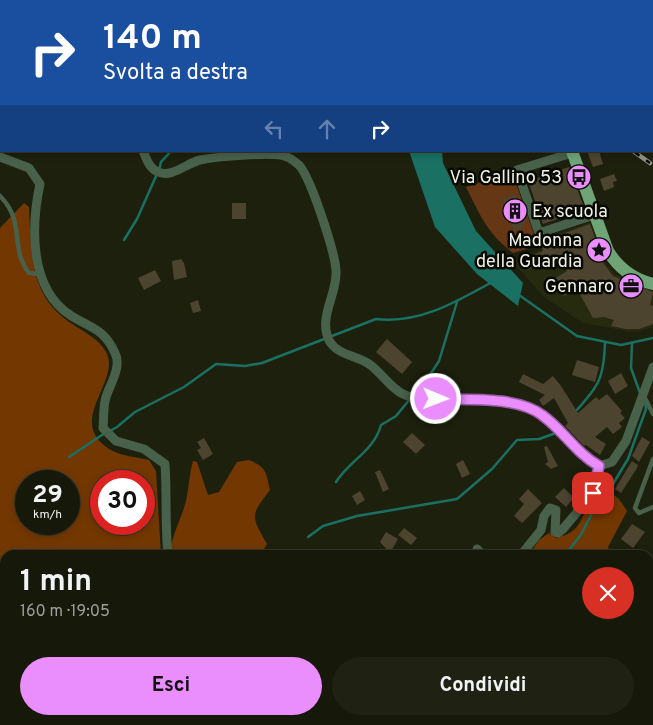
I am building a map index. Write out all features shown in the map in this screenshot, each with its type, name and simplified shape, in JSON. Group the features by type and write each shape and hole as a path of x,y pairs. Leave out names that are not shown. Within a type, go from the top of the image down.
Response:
{"main road":[{"path":"572,152 608,251 614,261 631,275 653,284"}],"street":[{"path":"144,152 150,167 160,173 171,173 200,160 269,154 286,156 300,166 309,184 335,259 336,281 325,324 330,342 340,351 369,363 401,393 418,399 492,400 532,408 544,416 586,458 599,466 612,462 626,441 653,367"},
{"path":"572,152 517,170 539,233 596,214"},
{"path":"0,157 29,168 40,184 35,208 40,274 53,301 70,315 99,329 116,355 115,375 105,398 103,428 116,442 144,449 165,464 165,521 168,550"},
{"path":"525,550 541,530 544,516 550,508 556,510 555,532 558,533 563,529 593,493 599,466"}],"lane":[{"path":"0,196 14,214 20,262 29,273 40,274"},
{"path":"643,395 653,414"},
{"path":"653,458 635,508 640,513 653,507"}],"shaded area":[{"path":"512,172 536,240 531,242 533,247 513,253 490,231 466,187"},
{"path":"24,203 29,207 30,239 35,270 46,298 55,310 94,338 106,352 109,363 107,375 93,414 92,426 97,438 113,451 149,460 156,471 161,550 0,550 0,228"},
{"path":"593,221 604,250 598,253 615,274 653,288 653,327 640,331 627,331 583,323 544,297 518,268 515,261 540,250 538,245 552,240 551,236"},
{"path":"249,460 259,465 265,471 268,479 270,490 259,505 255,516 258,527 267,544 264,550 171,550 186,501 193,461 197,462 208,495 219,492 237,462"},
{"path":"611,493 619,499 627,511 608,547 609,550 532,550 539,540 549,533 556,538 568,534 576,528 587,507 599,494"}],"water":[{"path":"409,152 442,152 443,163 476,231 523,283 518,306 477,274 435,227"}],"building":[{"path":"587,152 599,152 603,164 593,167"},
{"path":"569,167 585,210 543,224 528,181"},
{"path":"614,174 617,181 613,182 614,187 604,191 600,179"},
{"name":"Ex scuola","path":"516,194 526,223 522,224 523,228 514,231 503,199"},
{"path":"232,203 246,203 246,219 232,219"},
{"path":"590,224 599,250 595,252 613,276 653,292 650,305 653,306 653,324 639,329 626,329 611,326 614,320 604,317 593,318 577,289 564,296 554,279 567,271 560,258 527,270 522,260 543,251 541,246 555,241 554,237"},
{"path":"181,259 184,263 187,277 174,280 172,261"},
{"path":"155,270 161,281 144,290 138,278"},
{"path":"198,300 201,311 193,313 190,303"},
{"path":"387,339 412,362 402,374 376,352"},
{"path":"577,360 599,367 595,382 572,375"},
{"path":"621,373 628,386 615,394 608,381"},
{"path":"523,374 543,384 553,376 578,413 596,397 599,400 607,394 622,411 620,413 625,418 619,423 622,427 613,434 607,427 595,437 606,444 600,455 586,445 584,446 565,426 568,423 554,398 543,406 539,400 545,395 519,382"},
{"path":"412,433 425,445 416,454 403,442"},
{"path":"642,437 650,442 639,462 632,456"},
{"path":"204,438 213,454 203,460 197,450 201,448 197,442"},
{"path":"547,446 558,466 551,469 545,464 548,462 544,447"},
{"path":"463,460 470,474 462,478 456,464"},
{"path":"632,461 638,465 637,468 621,493 615,489"},
{"path":"380,470 389,489 383,492 375,472"},
{"path":"564,488 574,498 566,507 555,497"},
{"path":"528,489 542,503 522,523 514,516 524,504 519,499"},
{"path":"360,491 365,500 357,505 352,496"},
{"path":"632,524 645,532 633,548 621,539"},
{"path":"404,528 417,538 411,545 398,535"},
{"path":"386,532 398,539 392,550 387,550 380,542"}],"waterway":[{"path":"159,170 161,162 170,152"},
{"path":"124,240 137,219 157,174"},
{"path":"110,431 135,412 184,387 216,364 245,366 262,363 376,319 392,320 407,318 437,310 492,282"},
{"path":"519,295 577,336 621,345 653,338"},
{"path":"414,396 439,361 457,302"},
{"path":"575,412 599,381 605,342"},
{"path":"632,343 631,368 640,393"},
{"path":"336,482 373,442 381,425 396,416 410,399"},
{"path":"569,550 580,536 602,495 613,484 628,459 646,409 645,402"},
{"path":"308,537 323,526 357,516 457,499 492,469 517,440 539,439 559,432"},
{"path":"69,457 105,433"}],"railway":[{"path":"634,152 650,163"}],"place":[{"name":"Via Gallino 53","path":"579,177"},
{"name":"Ex scuola","path":"515,211"},
{"name":"Madonna della Guardia","path":"599,250"},
{"name":"Gennaro","path":"631,286"}],"route":[{"path":"436,399 492,400 532,408 544,416 586,458 599,466 593,493"}]}
